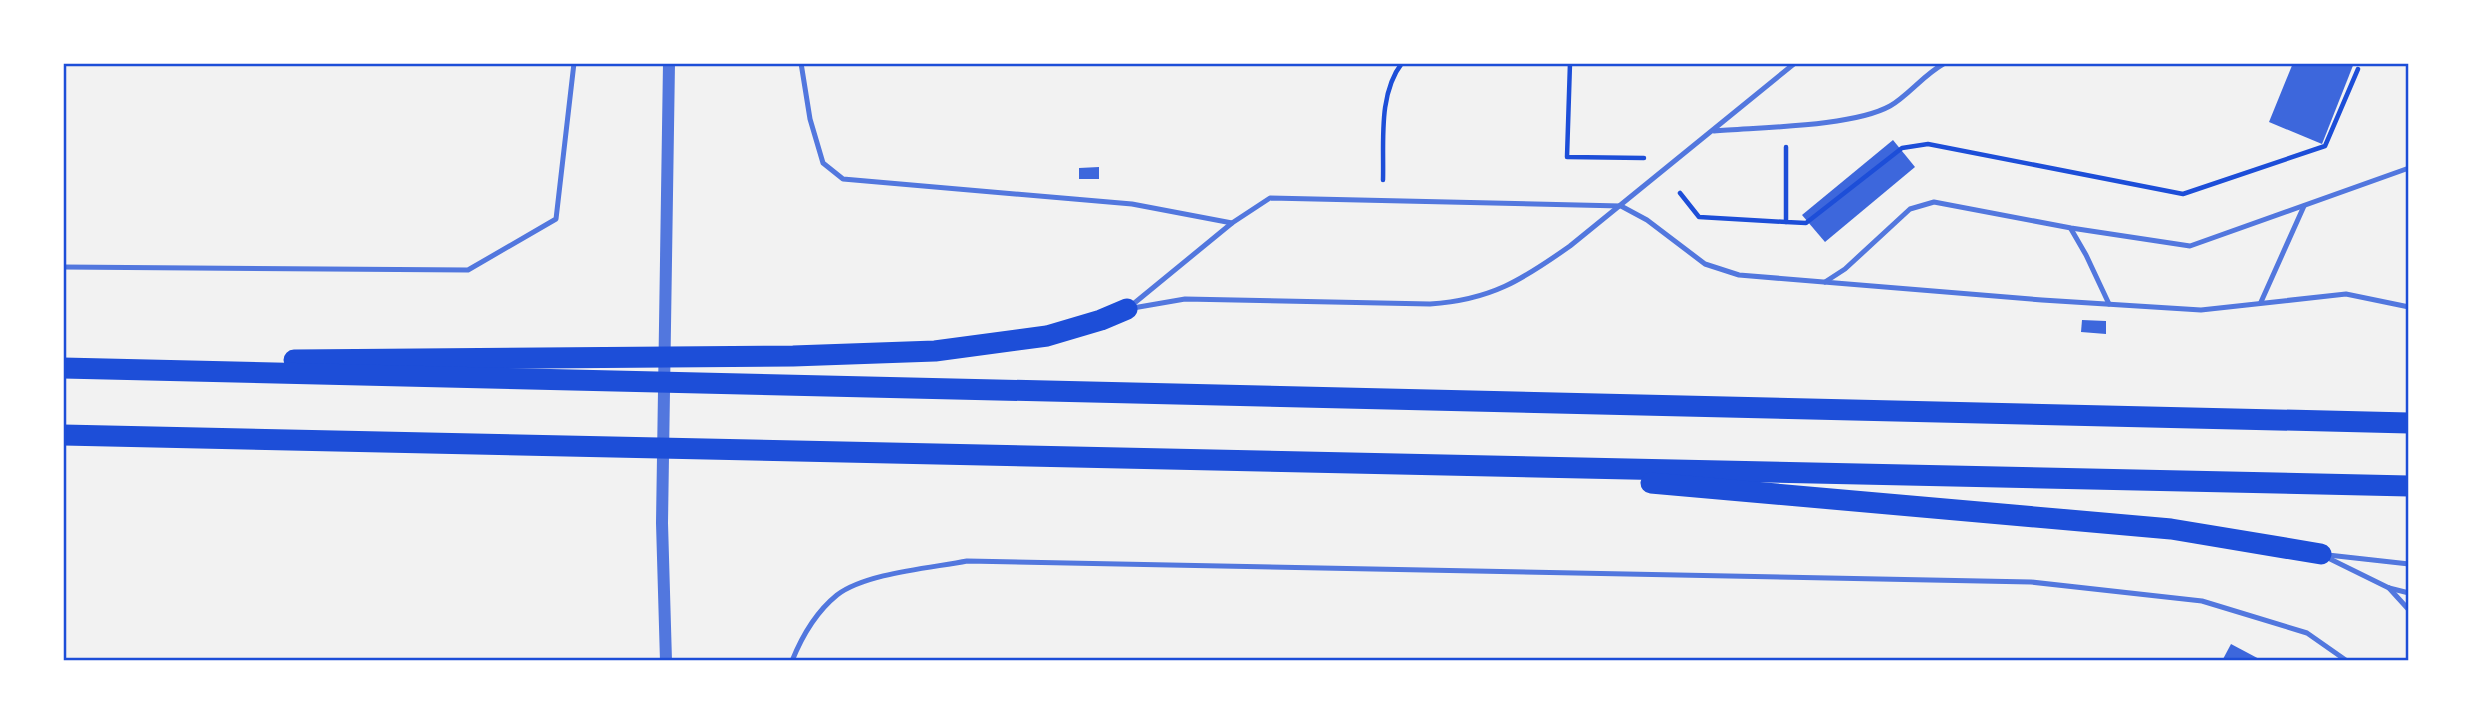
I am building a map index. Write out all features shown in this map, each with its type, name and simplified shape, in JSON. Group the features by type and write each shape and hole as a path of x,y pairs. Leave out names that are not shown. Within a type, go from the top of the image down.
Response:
{"highway":[{"path":"63,362 779,356 934,351 1047,337 1126,309"},
{"path":"63,368 2409,423"},
{"path":"63,435 2409,486"},
{"path":"1426,466 1818,496 2171,529 2321,554"}],"street":[{"path":"666,661 662,523 669,63"}],"lane":[{"path":"63,267 468,270 556,219 574,63"},
{"path":"801,63 810,118 823,163 843,178 1132,204 1232,223"},
{"path":"1126,309 1185,299 1430,304 1457,302 1494,292 1531,273 1621,206 1795,63"},
{"path":"1713,131 1852,118 1890,106 1930,71 1945,63"},
{"path":"1825,282 1845,269 1910,209 1934,202 2071,229 2190,246 2409,168"},
{"path":"1126,309 1232,223 1270,198 1621,206 1647,220 1705,264 1739,275 2201,310 2346,294 2409,307"},
{"path":"2260,302 2304,206"},
{"path":"2071,229 2109,304"},
{"path":"2321,554 2409,564"},
{"path":"2321,554 2389,588 2409,593"},
{"path":"792,661 800,640 818,614 838,594 873,579 967,561 2031,582 2202,601 2307,633 2347,661"},
{"path":"2389,588 2409,610"}],"path":[{"path":"1382,202 1385,108 1389,87 1402,63"},
{"path":"1570,63 1567,157 1652,158"},
{"path":"1672,63 1730,63"},
{"path":"1680,192 1699,217 1806,223 1902,148 1928,144 2183,194 2325,146 2358,69"},
{"path":"1786,146 1786,222"}],"building":[{"path":"2293,63 2354,63 2322,144 2269,122"},
{"path":"1893,140 1915,167 1825,242 1802,215"},
{"path":"1099,167 1099,179 1079,179 1079,168"},
{"path":"2082,320 2106,321 2106,334 2081,332"},
{"path":"2231,644 2263,661 2222,661"}]}
